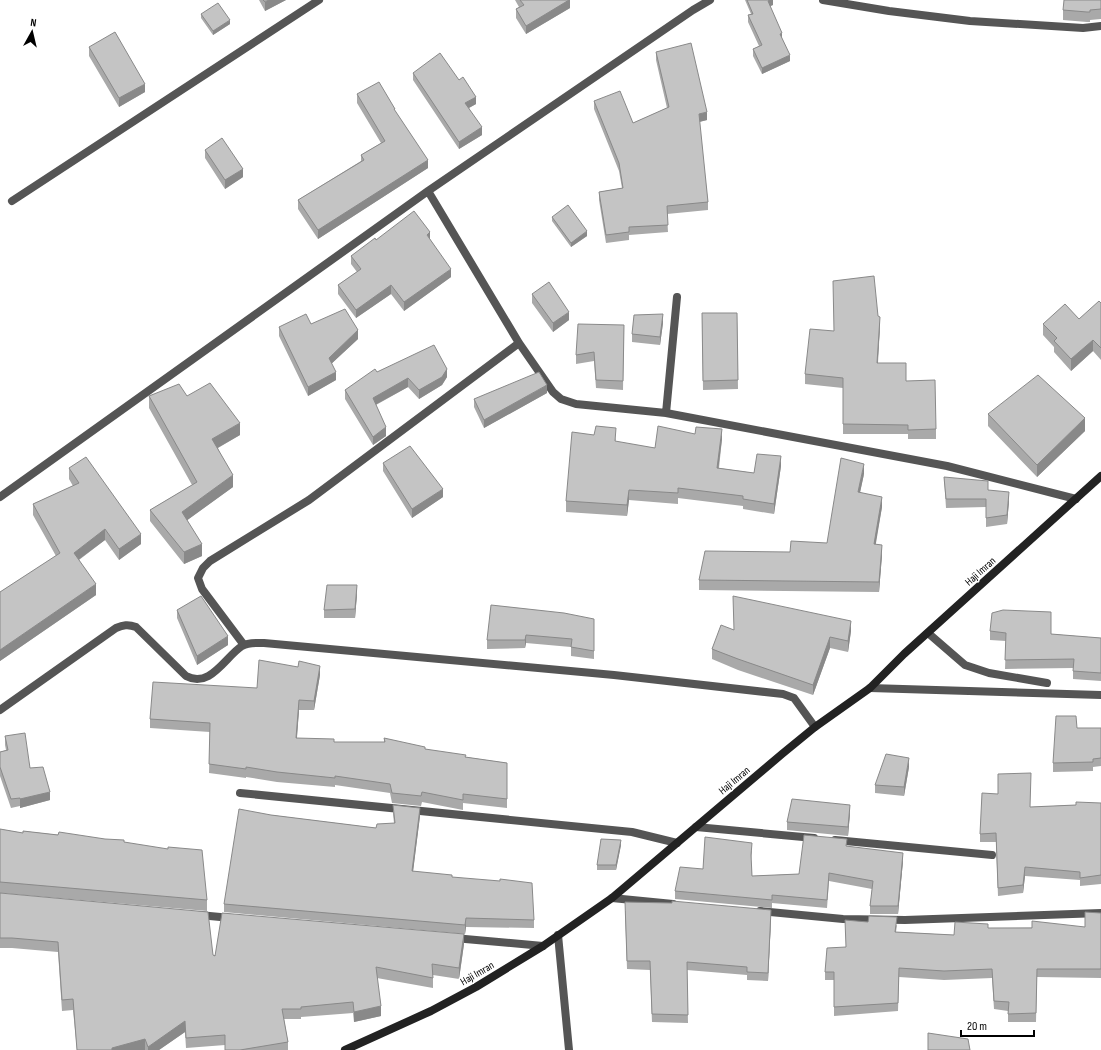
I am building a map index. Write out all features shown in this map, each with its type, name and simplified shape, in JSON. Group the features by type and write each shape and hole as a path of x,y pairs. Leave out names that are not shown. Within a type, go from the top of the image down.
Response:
{"street":[{"path":"12,201 319,0"},
{"path":"0,497 428,191 693,10 710,0"},
{"path":"823,0 889,11 970,20 1083,28 1101,26"},
{"path":"428,191 519,344 553,392 561,399 576,404 666,413 948,466 1076,499"},
{"path":"666,413 677,297"},
{"path":"244,645 202,589 198,578 203,568 210,561 309,500 519,344"},
{"name":"Haji Imran","path":"345,1050 431,1011 476,987 543,946 612,898 815,727 870,688 928,632 1101,476"},
{"path":"0,710 116,628 124,624 136,627 186,676 192,680 199,680 210,676 244,645 264,643 614,676 783,694 794,698 815,727"},
{"path":"928,632 965,664 989,673 1047,683"},
{"path":"870,688 1101,695"},
{"path":"240,793 632,832 677,843"},
{"path":"696,827 992,855"},
{"path":"612,898 681,904"},
{"path":"751,910 843,919 905,920 1101,913"},
{"path":"189,915 236,919"},
{"path":"558,935 568,1050"},
{"path":"448,938 543,946"}],"building":[{"path":"520,0 569,0 526,26 516,9 524,5"},
{"path":"747,0 770,0 768,1 782,33 780,34 790,55 762,68 753,49 762,45 748,15 753,14"},
{"path":"1064,0 1101,0 1101,9 1090,10 1090,12 1063,10"},
{"path":"218,3 230,20 213,31 201,14"},
{"path":"115,32 145,84 119,98 89,47"},
{"path":"691,43 707,112 699,114 708,202 667,206 668,225 629,227 629,232 606,235 599,192 623,188 619,163 594,101 620,91 633,123 669,107 656,52"},
{"path":"440,53 459,80 463,77 476,97 465,103 482,127 459,142 413,73"},
{"path":"379,82 394,109 428,160 318,230 298,200 364,160 361,155 385,141 357,94"},
{"path":"222,138 243,169 225,180 205,150"},
{"path":"568,205 587,231 571,243 552,217"},
{"path":"414,211 430,232 427,235 451,269 404,302 391,285 356,310 338,285 361,269 351,256 375,238 376,240"},
{"path":"874,276 878,316 880,317 877,363 906,363 906,381 935,380 936,429 908,430 908,425 843,424 843,378 805,374 810,329 834,331 833,281"},
{"path":"549,282 569,312 553,323 532,294"},
{"path":"1099,301 1101,303 1101,348 1093,340 1071,359 1054,341 1057,338 1043,324 1065,304 1079,319"},
{"path":"345,309 358,330 329,358 336,372 308,387 279,327 306,314 311,324"},
{"path":"702,313 737,313 738,380 703,381"},
{"path":"663,314 660,337 632,334 634,315"},
{"path":"578,324 624,325 623,381 596,380 594,352 576,355"},
{"path":"434,345 447,369 442,377 419,390 408,378 373,398 386,427 373,437 345,390 375,369 377,372"},
{"path":"539,372 547,385 484,420 474,399"},
{"path":"1038,375 1085,418 1037,465 988,414"},
{"path":"210,383 240,423 212,439 233,475 182,512 202,544 184,552 150,510 197,482 149,396 179,384 187,396"},
{"path":"596,426 616,428 615,441 655,448 658,426 695,434 696,427 722,429 717,468 754,473 757,454 781,456 774,504 743,499 743,496 678,488 678,493 629,490 627,505 566,501 572,432 594,435"},
{"path":"410,446 443,489 412,509 383,463"},
{"path":"86,457 141,534 119,549 105,529 74,553 96,584 0,650 0,592 60,553 33,504 79,483 69,468"},
{"path":"841,458 864,464 858,492 882,497 874,544 882,545 879,582 699,580 705,551 790,552 791,541 827,543"},
{"path":"944,477 988,481 988,490 1009,492 1007,515 986,518 986,499 946,499"},
{"path":"327,585 357,585 355,609 324,610"},
{"path":"201,596 228,636 197,656 177,610"},
{"path":"733,596 851,621 848,641 830,637 813,685 712,649 721,625 734,630"},
{"path":"491,605 564,613 594,619 594,651 571,647 572,639 526,635 525,640 487,640"},
{"path":"1003,610 1051,612 1051,634 1101,638 1101,673 1073,671 1074,659 1005,660 1006,633 990,631 992,613"},
{"path":"259,660 298,667 299,661 320,666 314,701 299,700 296,738 334,739 334,742 385,742 384,738 425,747 425,749 507,763 507,799 463,794 463,800 422,792 421,796 392,793 390,784 335,776 335,778 209,764 210,723 150,719 153,682 257,688"},
{"path":"1056,716 1076,716 1077,728 1101,728 1101,758 1093,759 1093,762 1053,763"},
{"path":"25,733 30,768 43,767 50,792 20,799 11,799 0,767 0,752 8,750 5,736"},
{"path":"886,754 909,758 904,787 875,785"},
{"path":"1031,773 1030,807 1076,805 1076,802 1101,803 1101,875 1080,878 1080,872 1025,867 1023,885 998,888 996,833 980,834 982,793 998,794 998,774"},
{"path":"792,799 850,805 848,827 787,822"},
{"path":"393,805 420,808 412,871 452,875 452,877 500,881 500,879 532,883 534,920 466,918 465,925 224,904 239,809 271,815 376,828 377,824 395,823"},
{"path":"0,829 23,833 23,831 58,835 59,832 105,839 124,840 124,842 168,849 168,847 202,850 207,900 0,882"},
{"path":"804,835 847,839 846,846 903,853 898,906 870,906 873,881 829,873 827,900 772,895 772,900 675,891 680,867 703,869 705,837 752,843 752,876 799,874"},
{"path":"601,839 621,840 616,865 597,865"},
{"path":"0,893 208,912 213,955 215,956 222,913 464,934 459,968 432,964 433,978 376,967 381,1006 354,1012 353,1002 301,1007 301,1009 282,1009 288,1042 240,1050 225,1050 225,1035 186,1038 185,1021 148,1047 145,1039 112,1048 112,1050 77,1050 73,999 62,1000 58,942 0,938"},
{"path":"672,901 771,910 768,973 747,972 747,967 687,962 688,1015 652,1014 650,961 627,961 625,902 672,903"},
{"path":"1085,912 1101,913 1101,969 1037,969 1036,1013 1008,1014 1009,1002 994,1001 992,969 944,971 899,968 898,1003 834,1007 834,972 825,972 827,948 846,947 845,920 868,922 869,916 897,917 895,932 954,935 955,922 988,924 988,928 1032,928 1032,921 1085,927"},
{"path":"928,1033 968,1039 970,1050 928,1050"}]}
